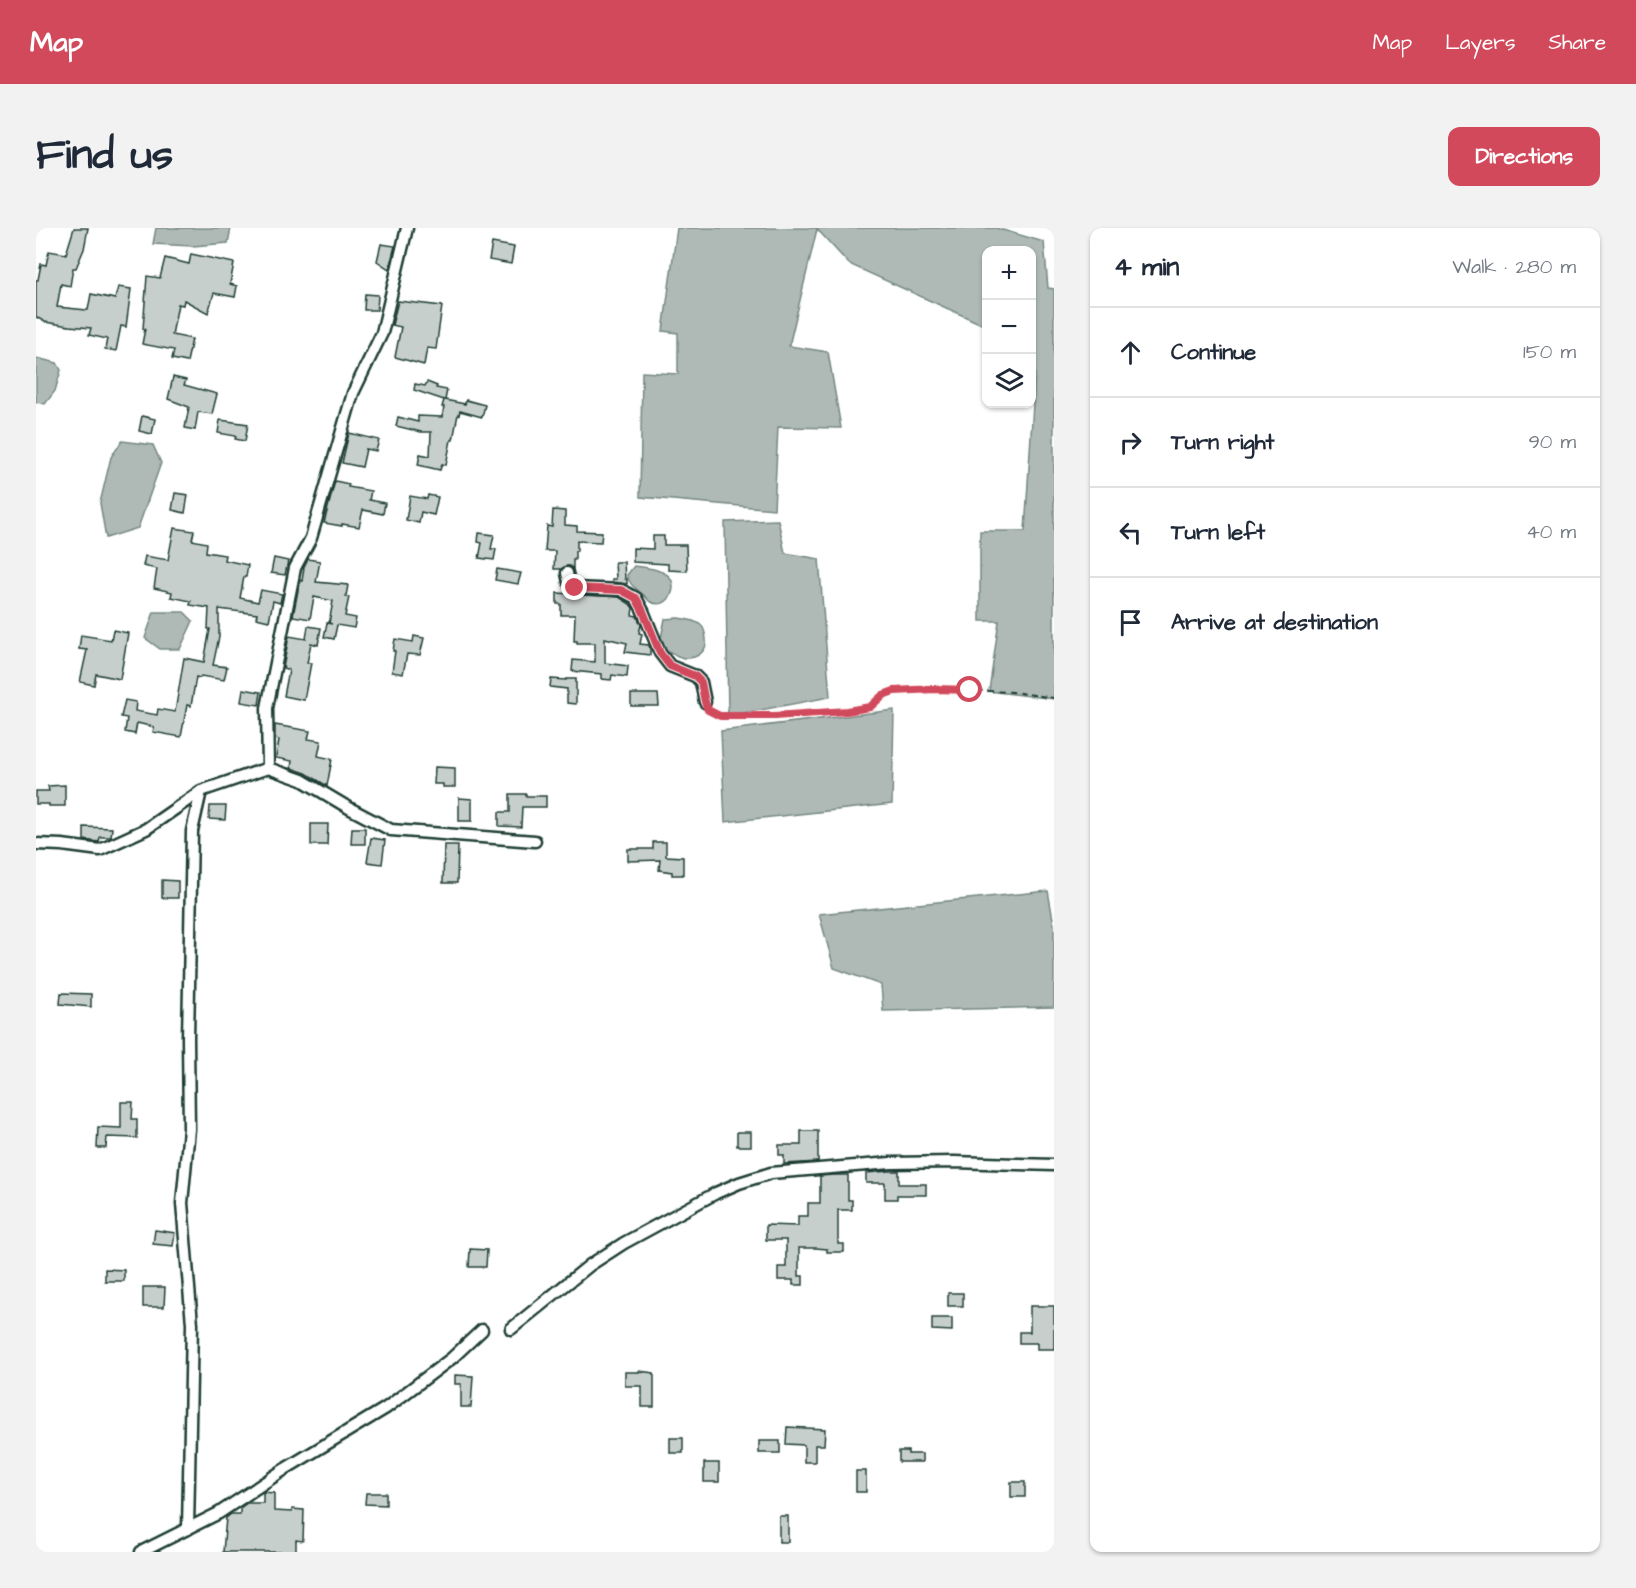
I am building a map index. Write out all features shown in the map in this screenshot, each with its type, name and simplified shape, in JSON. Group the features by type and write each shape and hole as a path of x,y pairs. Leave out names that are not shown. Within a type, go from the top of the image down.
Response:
{"street":[{"path":"268,768 267,708 295,568 311,538 353,393 382,333 407,228"},
{"path":"567,573 568,582 575,588 621,590 636,598 660,653 670,666 695,676 701,682 705,702"},
{"path":"36,844 100,850 147,829 201,791 268,768 302,780 390,830 535,841"},
{"path":"188,1529 192,1324 182,1203 189,1129 188,1038 192,831 201,791"},
{"path":"511,1329 590,1265 624,1243 716,1193 771,1173 891,1163 1054,1165"},
{"path":"141,1552 219,1513 285,1468 387,1408 453,1359 482,1330"}],"path":[{"path":"705,702 708,710 720,716 774,716 847,711 870,707 883,695 894,691 970,690 1054,699"}],"shaded area":[{"path":"156,228 231,228 228,243 193,246 153,244"},
{"path":"677,228 996,228 1044,242 1048,288 1054,289 1054,699 989,691 999,621 980,621 980,531 1025,531 1033,408 1036,408 1036,246 982,246 982,324 849,264 817,229 789,346 828,352 841,428 778,427 774,509 640,497 642,372 678,374 678,333 663,331"},
{"path":"36,358 57,363 61,370 55,391 45,404 36,402"},
{"path":"122,441 153,445 161,463 138,528 106,538 100,503 111,457"},
{"path":"778,520 785,553 819,559 830,697 728,716 725,522"},
{"path":"634,566 659,570 666,574 673,583 668,599 658,604 651,602 634,587 627,575"},
{"path":"154,612 184,612 193,621 180,649 160,649 145,638"},
{"path":"678,618 696,622 703,628 706,643 703,651 697,656 684,658 677,656 667,650 661,638 665,619"},
{"path":"894,710 892,804 725,822 721,731"},
{"path":"1048,891 1054,925 1054,1007 883,1011 881,985 834,968 819,914"}],"building":[{"path":"74,228 88,228 84,249 76,268 73,268 70,286 61,284 57,307 88,310 91,294 115,299 118,287 131,289 126,327 121,326 116,351 105,349 107,339 89,335 91,328 45,322 36,317 36,280 38,280 41,264 46,265 49,251 66,254"},
{"path":"492,243 514,247 511,264 489,260"},
{"path":"381,244 395,246 389,269 377,261"},
{"path":"191,254 234,263 230,284 237,286 235,297 214,293 208,313 184,300 183,305 178,304 172,335 192,339 187,362 172,359 174,350 142,344 145,329 143,329 147,276 160,278 165,258 189,264"},
{"path":"365,294 378,295 377,310 364,310"},
{"path":"398,301 442,306 436,349 427,348 424,365 395,357 401,327 392,325"},
{"path":"173,377 186,380 184,385 217,394 212,414 198,412 195,430 185,428 189,407 168,399"},
{"path":"427,382 437,386 436,388 447,390 445,400 465,404 466,400 485,405 482,417 460,411 446,465 442,464 440,470 418,465 420,454 430,456 431,432 396,426 398,417 418,422 418,416 442,417 444,400 414,390 415,384 425,386"},
{"path":"142,416 155,419 152,434 139,431"},
{"path":"220,420 248,424 245,441 235,439 236,436 218,433"},
{"path":"349,433 379,440 376,451 366,449 362,467 342,463"},
{"path":"335,481 349,484 348,487 371,491 369,500 385,503 383,514 363,510 359,527 324,523"},
{"path":"175,493 188,495 185,513 172,510"},
{"path":"428,495 438,497 434,515 421,512 419,523 406,520 410,496 427,499"},
{"path":"553,510 565,511 565,525 577,526 577,531 602,532 601,542 577,541 573,569 566,566 554,569 555,551 545,551 547,526 552,527"},
{"path":"174,528 194,531 192,540 207,543 206,552 225,555 224,560 248,565 240,598 258,602 261,590 282,594 280,603 273,601 269,621 256,618 257,614 219,609 219,637 213,665 227,667 224,680 196,677 191,706 187,705 181,737 153,732 154,727 137,723 135,734 125,732 127,718 121,717 125,700 136,702 135,711 157,715 158,709 175,712 184,658 204,662 210,629 208,629 209,608 190,605 191,601 171,597 172,592 154,588 157,569 143,566 145,556 168,560"},
{"path":"479,533 494,535 491,549 496,549 494,560 479,558 482,543 478,542"},
{"path":"653,536 664,536 664,545 686,545 687,571 668,570 668,564 633,562 633,548 653,549"},
{"path":"274,558 288,561 285,575 271,573"},
{"path":"308,559 320,561 316,582 348,585 346,596 349,597 345,616 356,618 354,628 337,625 334,639 324,637 327,623 332,624 329,623 333,601 314,597 310,619 293,616 300,580 302,581"},
{"path":"615,562 624,562 627,584 612,582 612,579 616,579"},
{"path":"497,569 521,573 518,584 495,580"},
{"path":"557,593 619,597 630,604 633,608 632,615 637,616 641,625 640,644 649,645 650,655 625,652 627,643 605,638 605,663 628,666 627,677 612,675 611,680 602,679 602,674 572,671 573,660 595,662 595,643 574,641 575,615 561,615 561,604 557,604"},
{"path":"308,626 321,628 318,645 311,643 307,663 311,663 304,700 284,696 289,670 283,668 289,636 306,639"},
{"path":"113,630 128,633 120,679 96,674 94,685 80,682 87,650 79,649 81,635 111,640"},
{"path":"414,636 424,638 420,655 407,654 403,674 392,672 395,639 413,642"},
{"path":"551,679 576,679 576,704 567,703 567,689 550,687"},
{"path":"243,689 261,692 259,705 241,702"},
{"path":"631,694 658,694 659,706 631,706"},
{"path":"275,725 310,731 308,739 321,741 318,756 332,759 327,786 306,773 291,768 292,761 276,758 279,740 275,739"},
{"path":"435,767 455,768 455,787 434,784"},
{"path":"65,785 65,806 36,804 36,791 49,791 48,786"},
{"path":"510,794 546,796 546,807 522,807 521,827 499,826 499,812 510,812"},
{"path":"459,798 472,799 472,821 459,821"},
{"path":"210,806 226,806 225,820 209,819"},
{"path":"311,824 328,824 327,845 311,845"},
{"path":"84,827 112,828 111,837 100,837 99,842 84,840"},
{"path":"352,828 365,828 365,844 351,844"},
{"path":"371,838 385,840 382,864 367,862"},
{"path":"653,842 666,842 666,856 683,857 683,875 672,875 672,872 659,870 660,860 628,861 628,849 653,849"},
{"path":"444,845 458,845 457,883 443,883"},
{"path":"162,880 178,881 178,898 162,898"},
{"path":"61,993 91,994 91,1007 60,1004"},
{"path":"121,1102 133,1102 132,1119 137,1119 137,1138 107,1137 106,1148 97,1148 98,1127 121,1128"},
{"path":"801,1131 818,1131 818,1162 784,1164 784,1155 779,1155 779,1145 801,1145"},
{"path":"737,1132 751,1132 751,1146 737,1146"},
{"path":"899,1171 899,1184 926,1184 926,1195 897,1195 897,1199 885,1199 885,1183 866,1183 866,1173"},
{"path":"848,1175 848,1200 852,1200 852,1210 838,1210 838,1244 844,1244 844,1252 799,1248 799,1276 803,1276 803,1285 793,1285 793,1280 778,1280 778,1267 786,1267 786,1240 766,1240 766,1225 798,1226 798,1216 808,1216 808,1203 820,1203 820,1176"},
{"path":"155,1230 175,1233 173,1246 153,1244"},
{"path":"470,1249 487,1250 486,1267 469,1267"},
{"path":"105,1269 124,1270 124,1281 105,1281"},
{"path":"143,1287 165,1287 164,1307 143,1307"},
{"path":"948,1293 963,1293 963,1306 948,1306"},
{"path":"1030,1306 1054,1306 1054,1349 1037,1349 1037,1343 1019,1343 1019,1332 1030,1332"},
{"path":"932,1318 952,1318 952,1331 932,1330"},
{"path":"625,1372 654,1373 654,1407 642,1407 642,1386 625,1386"},
{"path":"455,1375 473,1376 471,1407 461,1407 461,1384 455,1384"},
{"path":"787,1427 825,1429 824,1445 815,1445 815,1462 804,1462 804,1445 786,1444"},
{"path":"670,1438 683,1438 683,1453 670,1453"},
{"path":"759,1441 780,1441 780,1453 759,1453"},
{"path":"899,1451 908,1451 908,1454 922,1454 922,1462 899,1462"},
{"path":"704,1463 719,1463 719,1482 704,1482"},
{"path":"856,1471 866,1471 866,1492 856,1492"},
{"path":"1011,1482 1025,1482 1025,1497 1011,1497"},
{"path":"263,1492 274,1493 274,1511 304,1510 303,1541 296,1540 296,1552 223,1552 226,1518 231,1514 240,1514 240,1508 247,1503 263,1503"},
{"path":"366,1493 386,1493 386,1505 365,1504"},
{"path":"779,1516 788,1516 788,1542 779,1542"}],"route":[{"path":"575,588 621,590 636,598 660,653 670,666 695,676 701,682 708,710 720,716 774,716 847,711 870,707 883,695 894,691 970,690"}]}
